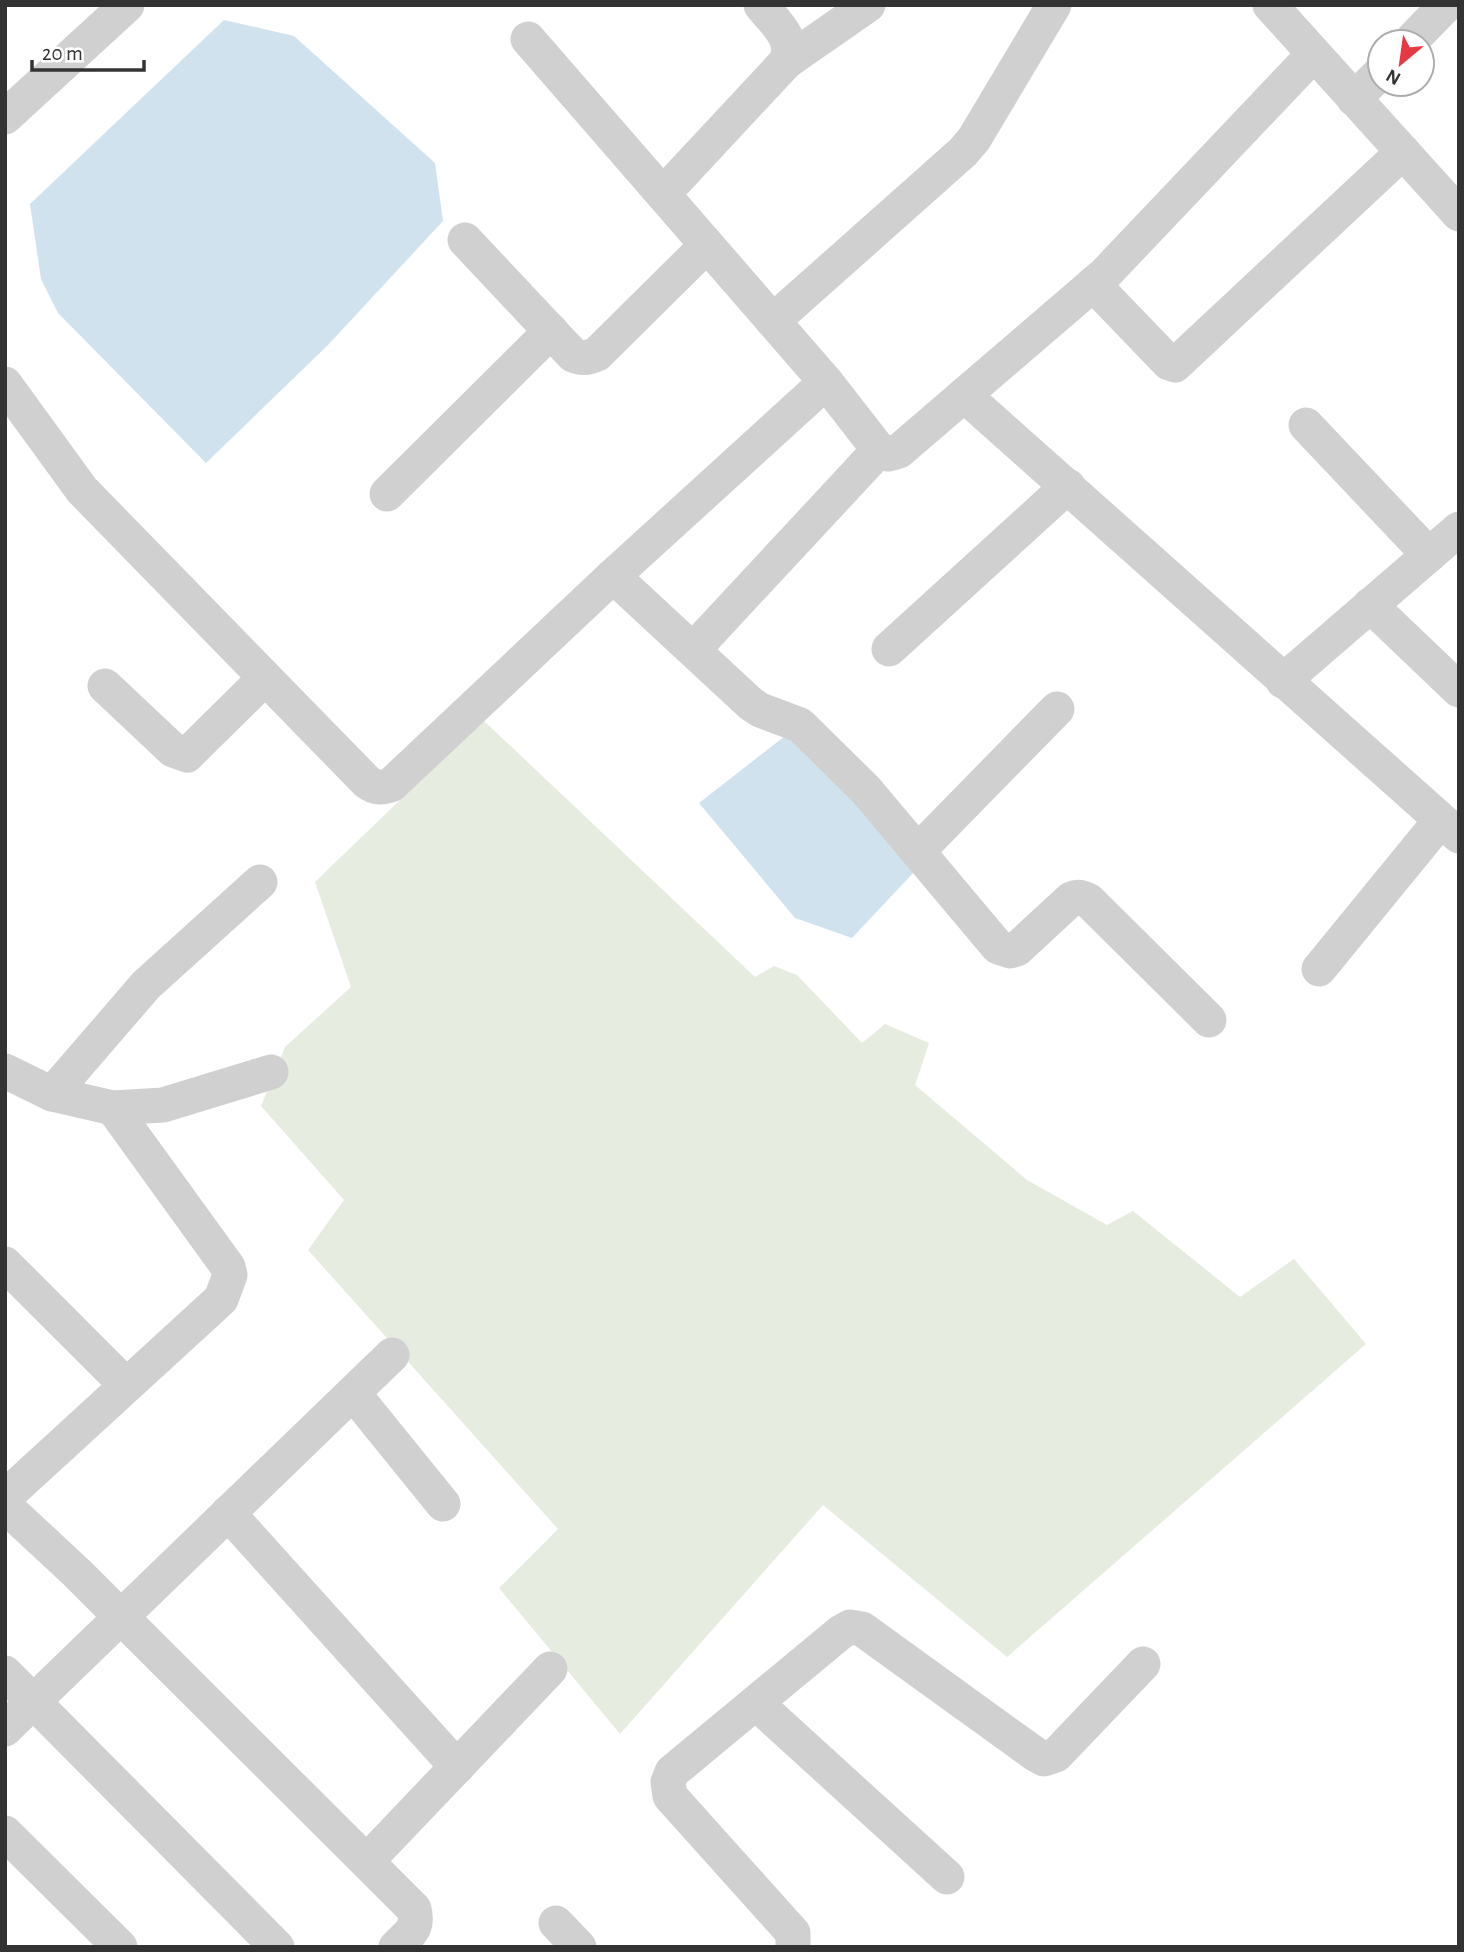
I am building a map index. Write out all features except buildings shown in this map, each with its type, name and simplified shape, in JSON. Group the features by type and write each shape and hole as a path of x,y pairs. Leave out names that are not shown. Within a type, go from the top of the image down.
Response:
{"street":[{"path":"5,117 127,5"},
{"path":"761,5 788,39 790,54 786,62"},
{"path":"663,194 786,62 868,5"},
{"path":"773,321 963,152 974,139 1054,5"},
{"path":"1270,5 1459,214"},
{"path":"1424,28 1447,5"},
{"path":"528,39 773,321 879,450 888,454 899,451 1093,284 1313,55"},
{"path":"1354,99 1366,87"},
{"path":"1093,284 1169,363 1174,365 1402,152"},
{"path":"465,240 573,355 588,358 597,354 706,246"},
{"path":"387,494 551,331"},
{"path":"5,384 82,491 367,782 383,787 391,785 825,382"},
{"path":"964,395 1450,829 1319,969"},
{"path":"1306,425 1429,555"},
{"path":"693,650 879,450"},
{"path":"889,649 1068,486"},
{"path":"1283,681 1459,529"},
{"path":"613,576 760,710 800,725 866,790 993,943 1004,949 1017,949 1070,898 1077,896 1089,901 1209,1020"},
{"path":"1370,606 1459,690"},
{"path":"105,686 173,750 187,755 265,678"},
{"path":"918,852 1057,709"},
{"path":"52,1094 146,985 260,882"},
{"path":"5,1071 52,1094 113,1108 163,1105 271,1072"},
{"path":"5,1497 221,1298 230,1275 228,1267 113,1108"},
{"path":"5,1264 126,1385"},
{"path":"5,1728 393,1355"},
{"path":"353,1392 443,1504"},
{"path":"5,1506 121,1616 414,1909 417,1920 413,1930 396,1947"},
{"path":"228,1513 457,1767"},
{"path":"793,1947 793,1933 670,1796 667,1790 668,1777 841,1632 850,1627 862,1629 1044,1759 1056,1755 1143,1664"},
{"path":"367,1861 550,1669"},
{"path":"5,1673 277,1947"},
{"path":"757,1704 947,1877"},
{"path":"5,1833 120,1947"}],"shaded area":[{"path":"483,720 755,977 774,966 797,975 862,1043 885,1024 929,1043 915,1085 1027,1180 1107,1225 1133,1211 1240,1297 1294,1259 1366,1344 1007,1657 823,1505 620,1734 499,1588 558,1529 308,1250 344,1200 261,1106 285,1047 351,987 315,882"}],"water":[{"path":"224,20 294,36 435,163 443,221 328,345 206,463 58,313 41,279 30,204"},
{"path":"794,729 915,871 852,938 795,918 699,803"}]}
